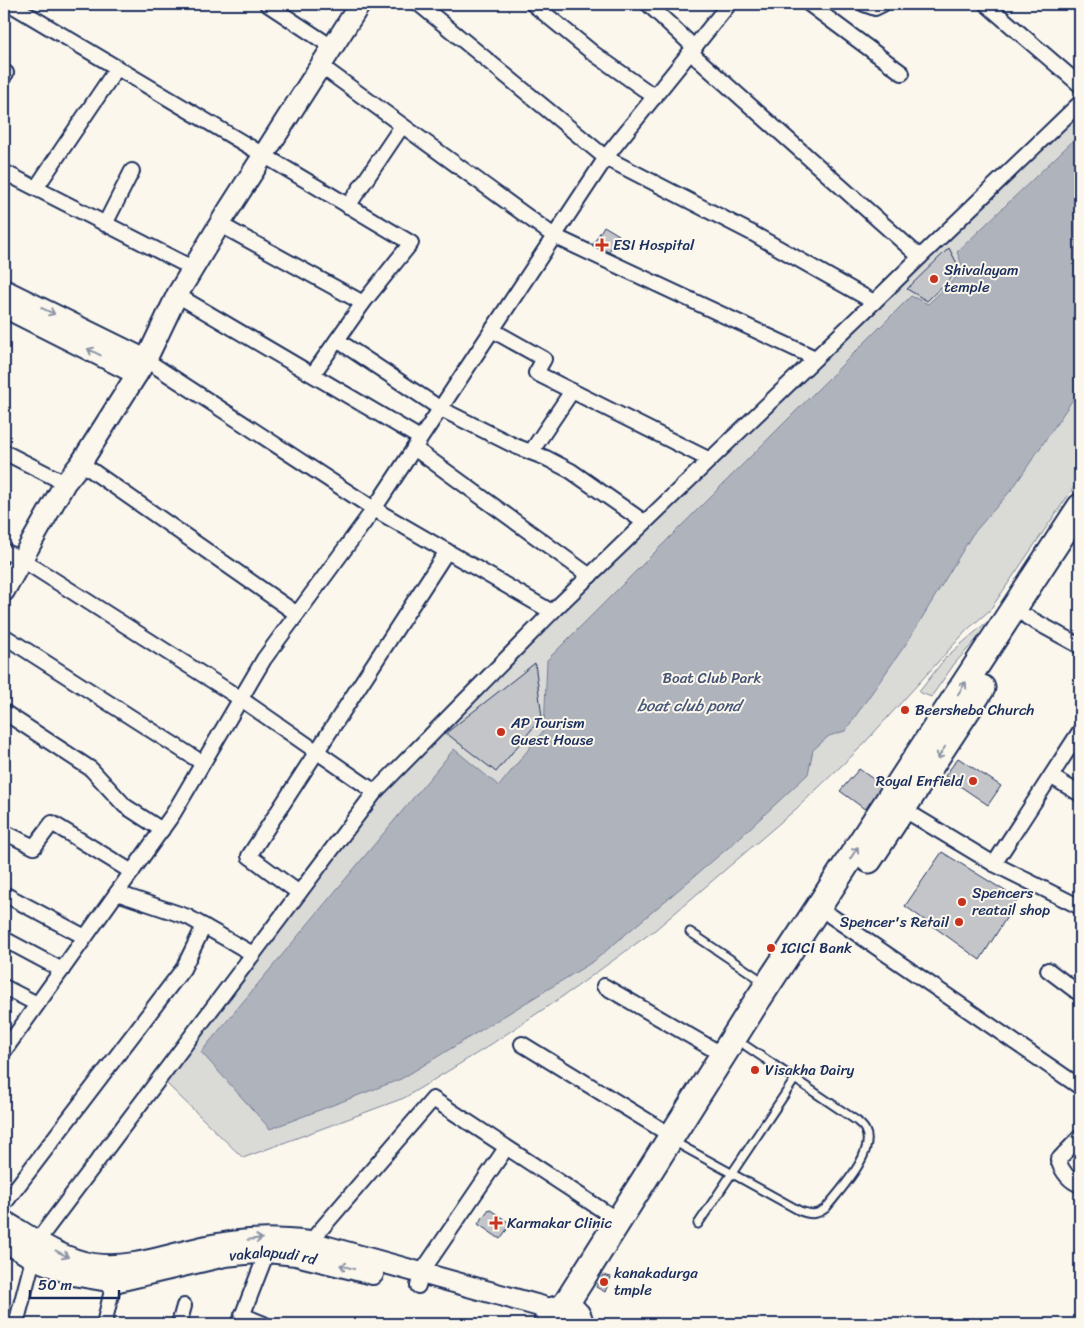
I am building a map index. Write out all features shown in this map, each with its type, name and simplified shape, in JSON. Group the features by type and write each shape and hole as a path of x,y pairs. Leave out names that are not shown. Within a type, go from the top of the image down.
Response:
{"highway":[{"path":"562,1317 619,1221 746,1046 831,916 896,805 1080,507"},
{"path":"562,1317 677,1141 723,1055 768,985 1027,617 1080,535"}],"street":[{"path":"10,4 263,156 411,242 363,303 313,374"},
{"path":"267,4 332,47"},
{"path":"4,591 12,555 80,463 142,367 178,295 263,156 360,4"},
{"path":"420,4 606,158 752,233 874,302"},
{"path":"534,4 593,53 655,97"},
{"path":"648,4 693,51 920,257"},
{"path":"4,1052 173,814 264,659 374,509 606,158 729,4"},
{"path":"808,4 902,73"},
{"path":"864,4 875,8 883,4"},
{"path":"986,4 1080,85"},
{"path":"321,66 554,236 815,358"},
{"path":"36,188 117,68"},
{"path":"16,1324 36,1250 375,792 552,612 708,459 1080,103"},
{"path":"348,206 402,126"},
{"path":"105,224 132,171"},
{"path":"4,172 194,269"},
{"path":"221,225 363,303"},
{"path":"4,290 142,367 374,509 552,612"},
{"path":"178,295 313,374 417,443 590,576"},
{"path":"4,308 142,367"},
{"path":"492,330 544,359 536,373 708,459"},
{"path":"337,340 441,409 571,471 644,522"},
{"path":"532,452 572,391"},
{"path":"4,452 65,483"},
{"path":"80,463 297,614"},
{"path":"300,892 248,856 447,551"},
{"path":"12,555 241,699 375,792"},
{"path":"1027,617 1080,646"},
{"path":"4,636 202,762"},
{"path":"4,712 91,769 125,806 162,830"},
{"path":"994,864 1080,731"},
{"path":"1052,776 1080,794"},
{"path":"896,805 994,864 1080,907"},
{"path":"4,832 34,847 52,822 132,872"},
{"path":"116,893 188,917 254,954"},
{"path":"4,894 85,937"},
{"path":"831,916 1080,1087"},
{"path":"4,1204 183,969 204,926"},
{"path":"4,940 62,970"},
{"path":"1048,970 1080,994"},
{"path":"604,986 723,1055"},
{"path":"4,988 37,1004"},
{"path":"522,1044 677,1141"},
{"path":"309,1250 433,1100 619,1221"},
{"path":"1080,1136 1058,1160 1062,1171 1074,1183 1080,1184"},
{"path":"419,1279 506,1148"},
{"path":"4,1222 36,1250 93,1264 159,1265 213,1244 253,1238 272,1238 309,1250 562,1317"},
{"name":"vakalapudi rd","path":"4,1241 36,1250 73,1275 114,1282 159,1265 225,1256 309,1250"},
{"path":"264,1324 241,1320 267,1252"},
{"path":"104,1324 114,1282"},
{"path":"179,1324 184,1306"}],"lane":[{"path":"690,932 768,985"},
{"path":"677,1141 810,1215 818,1214 826,1208 865,1155 868,1142 866,1131 857,1122 746,1046"},
{"path":"698,1224 795,1079"}],"green space":[{"name":"boat club pond","path":"1080,110 1080,478 990,610 967,630 859,749 796,809 655,930 575,988 484,1049 404,1098 243,1158 166,1083 366,804 554,618"},
{"path":"988,621 987,628 955,663 931,697 919,692 946,657"}],"water":[{"name":"boat club pond","path":"1080,134 1080,389 1013,488 972,535 908,641 845,731 829,736 813,750 808,774 735,842 594,961 401,1079 270,1129 201,1052 454,749 499,786 544,730 547,660 911,296 928,304 964,270 957,252"}],"building":[{"path":"604,226 619,235 605,258 590,249"},
{"name":"Shivalayam temple","path":"949,248 960,269 927,301 907,289"},
{"name":"AP Tourism Guest House","path":"535,663 542,717 496,772 446,733"},
{"name":"Royal Enfield","path":"958,758 1001,786 988,805 945,776"},
{"path":"859,769 883,786 866,810 840,791"},
{"name":"Spencers reatail shop","path":"942,852 1018,899 980,960 905,906"},
{"path":"489,1209 511,1224 500,1239 478,1224"},
{"name":"kanakadurga tmple","path":"603,1275 611,1277 605,1292 596,1287"}],"place":[{"name":"ESI Hospital","path":"602,245"},
{"name":"Shivalayam temple","path":"934,279"},
{"name":"Beersheba Church","path":"905,710"},
{"name":"AP Tourism Guest House","path":"501,732"},
{"name":"Royal Enfield","path":"973,781"},
{"name":"Spencers reatail shop","path":"962,902"},
{"name":"Spencer's Retail","path":"959,922"},
{"name":"ICICI Bank","path":"771,948"},
{"name":"Visakha Dairy","path":"755,1070"},
{"name":"Karmakar Clinic","path":"496,1223"},
{"name":"kanakadurga tmple","path":"604,1282"}],"park label":[{"name":"Boat Club Park","path":"712,678"}]}
